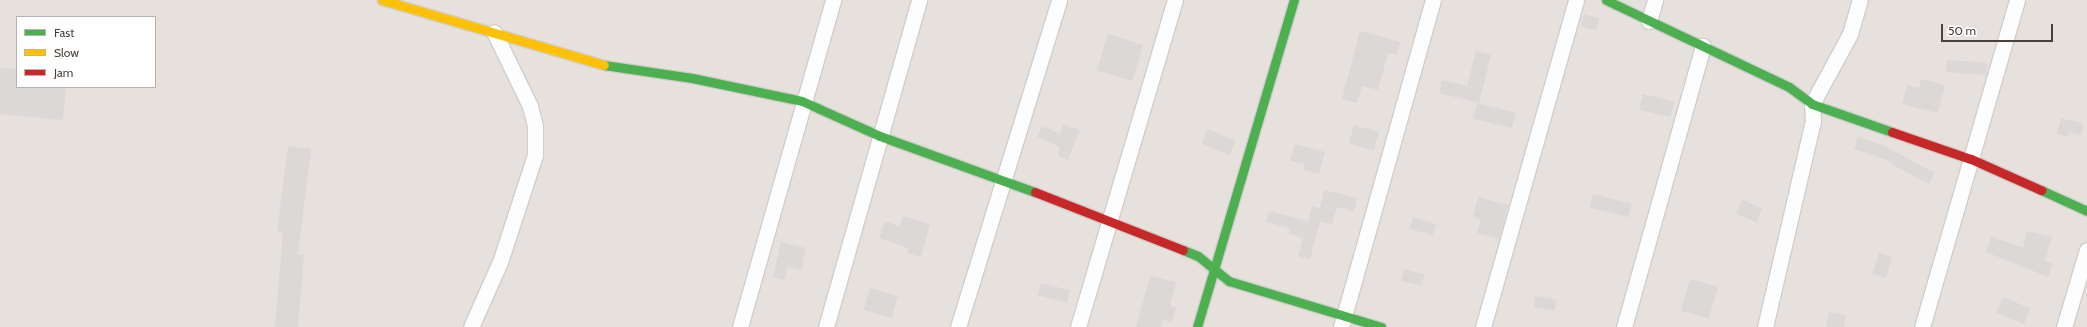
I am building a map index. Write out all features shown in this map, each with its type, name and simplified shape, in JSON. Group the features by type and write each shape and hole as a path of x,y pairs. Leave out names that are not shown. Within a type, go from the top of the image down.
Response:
{"street":[{"path":"382,0 608,66 692,78 802,101 880,136 1003,179 1198,256 1229,281 1343,321 1381,327"},
{"path":"740,327 802,101 833,0"},
{"path":"826,327 919,0"},
{"path":"958,327 1059,0"},
{"path":"1078,327 1175,0"},
{"path":"1197,327 1294,0"},
{"path":"1343,321 1433,0"},
{"path":"1483,327 1576,0"},
{"path":"1606,0 1789,87 1812,104 1971,159 2087,211"},
{"path":"1649,21 1655,0"},
{"path":"1765,327 1813,122 1812,104 1850,34 1860,0"},
{"path":"1922,327 2017,0"},
{"path":"471,327 500,262 535,155 535,126 530,106 494,32"},
{"path":"1624,327 1703,46"},
{"path":"2064,327 2087,250"}],"shaded area":[{"path":"0,0 2087,0 2087,327 0,327"}],"building":[{"path":"1584,14 1599,18 1596,31 1581,27"},
{"path":"1360,31 1400,42 1397,55 1388,53 1378,90 1362,86 1357,103 1342,99"},
{"path":"1108,34 1143,45 1132,81 1097,70"},
{"path":"1476,51 1491,55 1479,103 1439,93 1442,80 1467,86"},
{"path":"1947,60 1987,63 1986,75 1946,72"},
{"path":"0,68 16,69 16,88 66,88 63,120 0,114"},
{"path":"1921,79 1945,85 1938,113 1902,104 1907,85 1919,88"},
{"path":"1643,94 1674,102 1670,117 1639,110"},
{"path":"1477,103 1516,113 1512,128 1473,119"},
{"path":"2061,118 2084,124 2081,135 2069,132 2068,137 2057,134"},
{"path":"1063,124 1080,130 1068,160 1057,155 1060,147 1037,137 1042,126 1060,134"},
{"path":"1354,125 1379,132 1374,150 1349,143"},
{"path":"1208,129 1236,141 1229,155 1202,144"},
{"path":"1858,137 1882,145 1935,173 1929,184 1891,164 1892,162 1854,149"},
{"path":"1295,144 1325,152 1319,174 1304,170 1305,164 1290,161"},
{"path":"288,146 311,149 298,254 304,254 298,327 275,327 283,233 277,232"},
{"path":"1324,190 1357,198 1354,212 1337,207 1332,224 1320,221 1310,259 1298,256 1303,238 1289,234 1290,228 1266,222 1269,211 1308,221 1312,206 1320,208"},
{"path":"1593,194 1632,204 1628,217 1590,208"},
{"path":"1478,197 1508,205 1499,239 1477,233 1481,220 1473,217"},
{"path":"1742,200 1762,208 1757,222 1736,214"},
{"path":"903,216 930,224 921,257 907,253 908,248 879,238 885,221 900,227"},
{"path":"1413,217 1436,224 1432,235 1409,228"},
{"path":"2027,231 2052,237 2045,261 2053,264 2048,277 1986,252 1991,236 2023,248"},
{"path":"781,242 806,248 801,270 788,267 785,280 773,277"},
{"path":"1879,253 1892,257 1886,278 1873,274"},
{"path":"1404,269 1424,274 1421,286 1401,281"},
{"path":"1150,276 1176,282 1170,306 1176,307 1172,322 1163,320 1161,327 1136,327"},
{"path":"1690,279 1718,287 1709,319 1681,311"},
{"path":"1041,283 1070,290 1067,303 1038,296"},
{"path":"870,288 898,296 892,318 864,310"},
{"path":"1535,296 1557,300 1555,311 1533,307"},
{"path":"2003,297 2031,309 2024,324 1996,313"},
{"path":"1829,312 1846,315 1844,327 1826,327"}],"traffic: fast":[{"path":"1197,327 1294,0"},
{"path":"1606,0 1789,87 1812,104 1892,132"},
{"path":"604,65 692,78 802,101 880,136 1035,192"},
{"path":"2041,190 2087,211"},
{"path":"1183,250 1198,256 1229,281 1381,327"}],"traffic: slow":[{"path":"382,0 604,65"}],"traffic: jam":[{"path":"1892,132 1971,159 2041,190"},
{"path":"1035,192 1183,250"}]}
